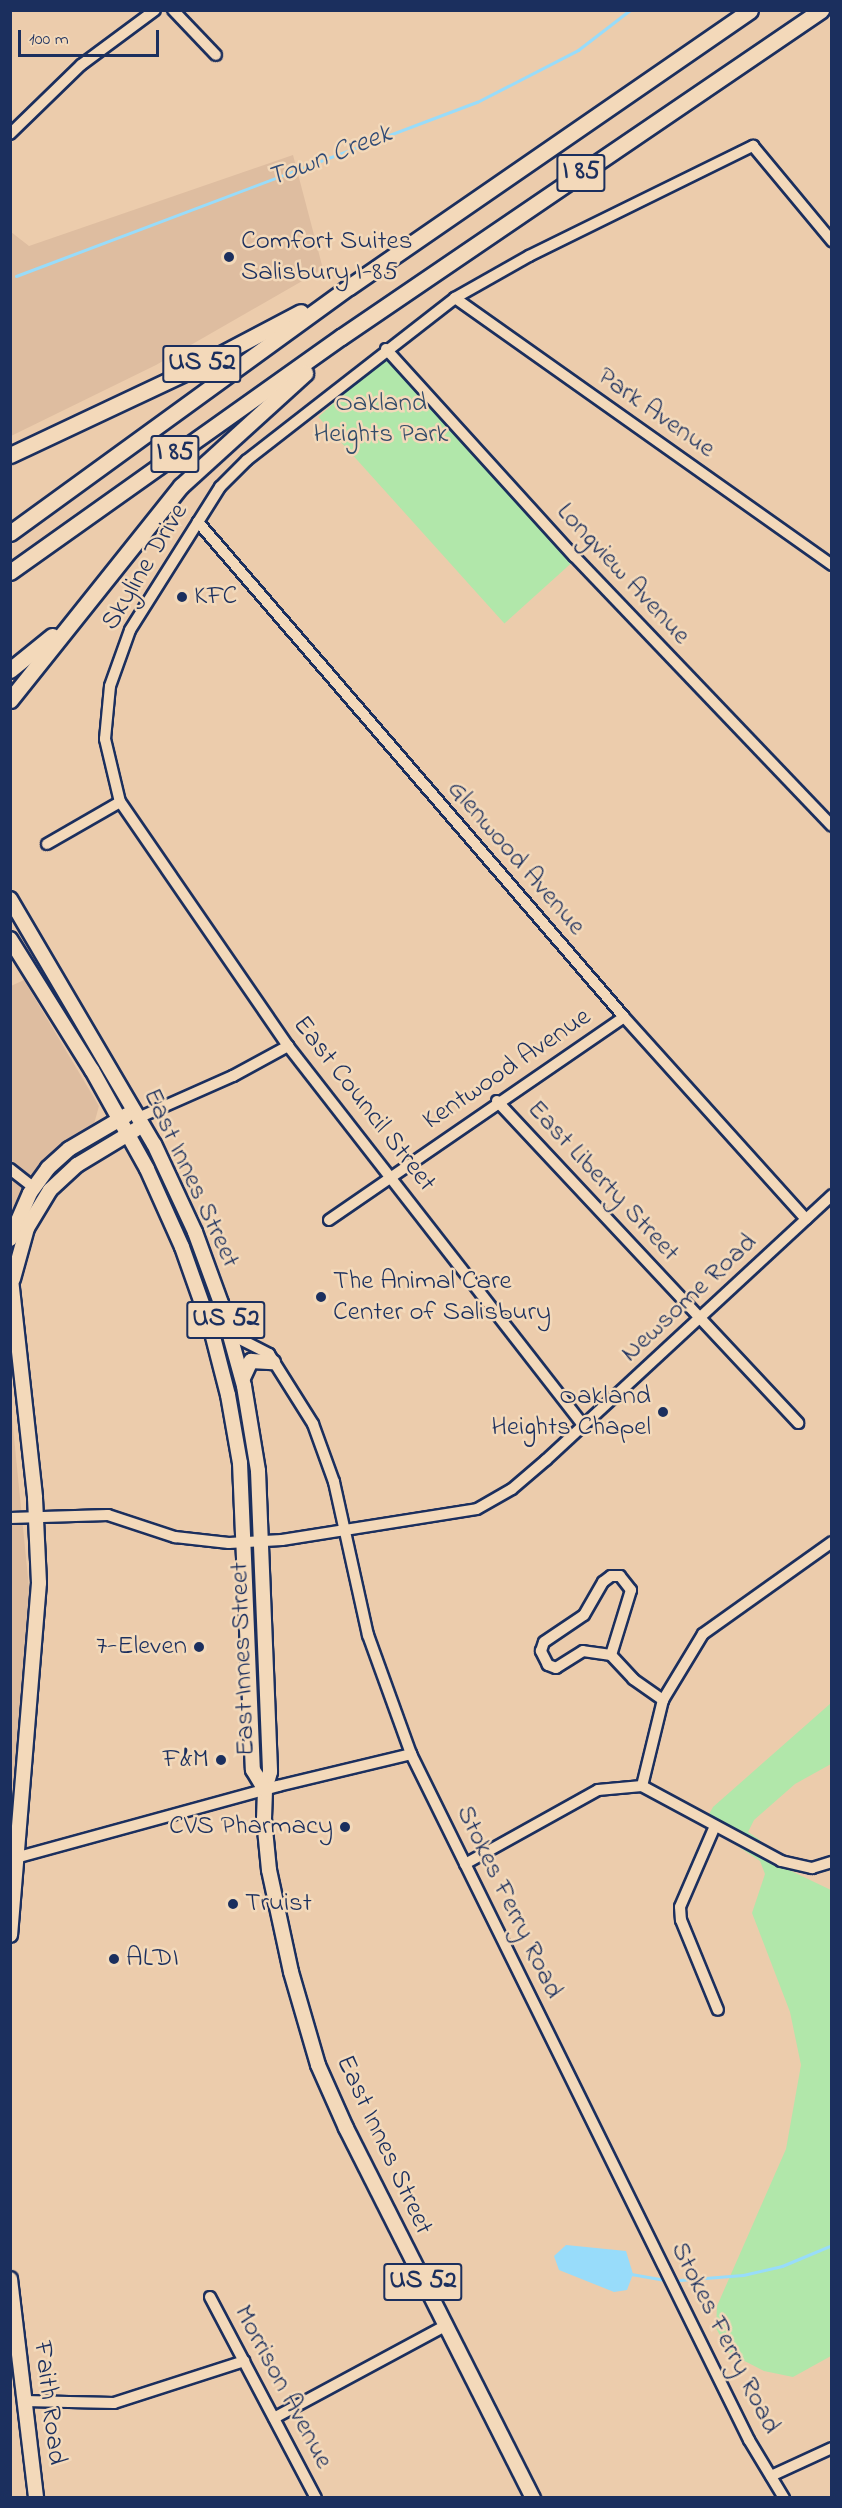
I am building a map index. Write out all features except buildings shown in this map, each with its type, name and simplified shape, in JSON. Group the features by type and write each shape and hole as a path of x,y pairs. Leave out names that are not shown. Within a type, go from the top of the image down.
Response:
{"highway":[{"name":"I 85","path":"10,532 349,287 750,10"},
{"name":"I 85","path":"10,572 341,337 821,10"},
{"name":"US 52","path":"10,453 190,370 349,287"},
{"name":"US 52","path":"10,700 195,471 320,360 341,337"},
{"path":"10,670 52,636 126,554"}],"main road":[{"name":"East Innes Street","path":"10,899 138,1118 184,1207 228,1326 244,1386 256,1454 263,1542 270,1772 265,1790 269,1870 282,1938 318,2065 531,2497"},
{"name":"East Innes Street","path":"10,939 120,1118 176,1231 216,1345 238,1446 246,1542 253,1770 265,1790"},
{"path":"10,1239 33,1187 63,1153 127,1114 138,1118 136,1130 77,1165 46,1196 27,1228 12,1274 36,1516 37,1628 10,1935"},
{"path":"244,1386 244,1374 250,1362 261,1358 273,1362"},
{"name":"Faith Road","path":"10,2279 14,2350 24,2401 36,2498"}],"street":[{"path":"13,128 81,65 155,10"},
{"path":"173,10 216,55"},
{"name":"Skyline Drive","path":"120,802 105,739 107,704 116,663 130,630 220,487 247,460 386,349 455,298 529,256 753,146 831,241"},
{"name":"Park Avenue","path":"455,298 831,565"},
{"name":"Longview Avenue","path":"386,349 574,556 831,826"},
{"name":"Glenwood Avenue","path":"198,522 624,1017 806,1219"},
{"path":"47,844 120,802"},
{"name":"East Council Street","path":"120,802 288,1046 391,1174 584,1425"},
{"name":"Kentwood Avenue","path":"329,1220 497,1101 624,1017"},
{"path":"138,1118 233,1076 288,1046"},
{"name":"East Liberty Street","path":"497,1101 701,1317 798,1424"},
{"path":"10,1169 33,1187"},
{"name":"Newsome Road","path":"10,1518 108,1515 176,1537 263,1542 437,1518 482,1507 512,1489 584,1425 831,1195"},
{"name":"Stokes Ferry Road","path":"228,1326 238,1338 267,1352 315,1429 346,1531 368,1635 411,1754 749,2440 784,2498"},
{"path":"10,1527 36,1516"},
{"path":"642,1786 663,1700 704,1634 831,1542"},
{"path":"611,1655 631,1590 620,1576 603,1582 584,1614 543,1642 541,1651 548,1665 556,1668 584,1651 611,1655 633,1679 663,1700"},
{"path":"15,1858 265,1790 411,1754"},
{"path":"465,1864 598,1790 642,1786 796,1867 812,1868 831,1862"},
{"path":"715,1826 680,1907 681,1920 718,2010"},
{"name":"Morrison Avenue","path":"210,2297 316,2498"},
{"path":"274,2418 445,2326"},
{"path":"24,2401 114,2403 244,2361"},
{"path":"771,2476 831,2448"}],"shaded area":[{"path":"293,155 323,269 156,365 11,436 11,232 29,246"},
{"path":"24,980 99,1106 94,1124 67,1145 11,1227 11,986"},
{"path":"10,1397 30,1598 10,1849"}],"green space":[{"name":"Oakland Heights Park","path":"386,356 572,563 504,623 318,417"},
{"path":"831,1703 831,1764 795,1784 754,1820 748,1832 760,1840 766,1859 831,1890 831,2356 793,2377 764,2371 729,2353 716,2328 717,2306 786,2149 801,2065 790,2012 752,1913 765,1874 760,1861 724,1837 729,1826 708,1816 713,1807"}],"water":[{"path":"566,2245 626,2251 633,2274 627,2290 614,2292 559,2270 554,2256"}],"waterway":[{"name":"Town Creek","path":"16,276 477,102 578,50 630,10"},
{"path":"680,2280 743,2275 782,2266 832,2245"},
{"path":"631,2274 666,2280"}],"place":[{"name":"Comfort Suites Salisbury I-85","path":"229,257"},
{"name":"KFC","path":"182,597"},
{"name":"The Animal Care Center of Salisbury","path":"321,1297"},
{"name":"Oakland Heights Chapel","path":"663,1412"},
{"name":"7-Eleven","path":"199,1647"},
{"name":"F&M","path":"221,1760"},
{"name":"CVS Pharmacy","path":"345,1827"},
{"name":"Truist","path":"233,1904"},
{"name":"ALDI","path":"114,1959"}]}
